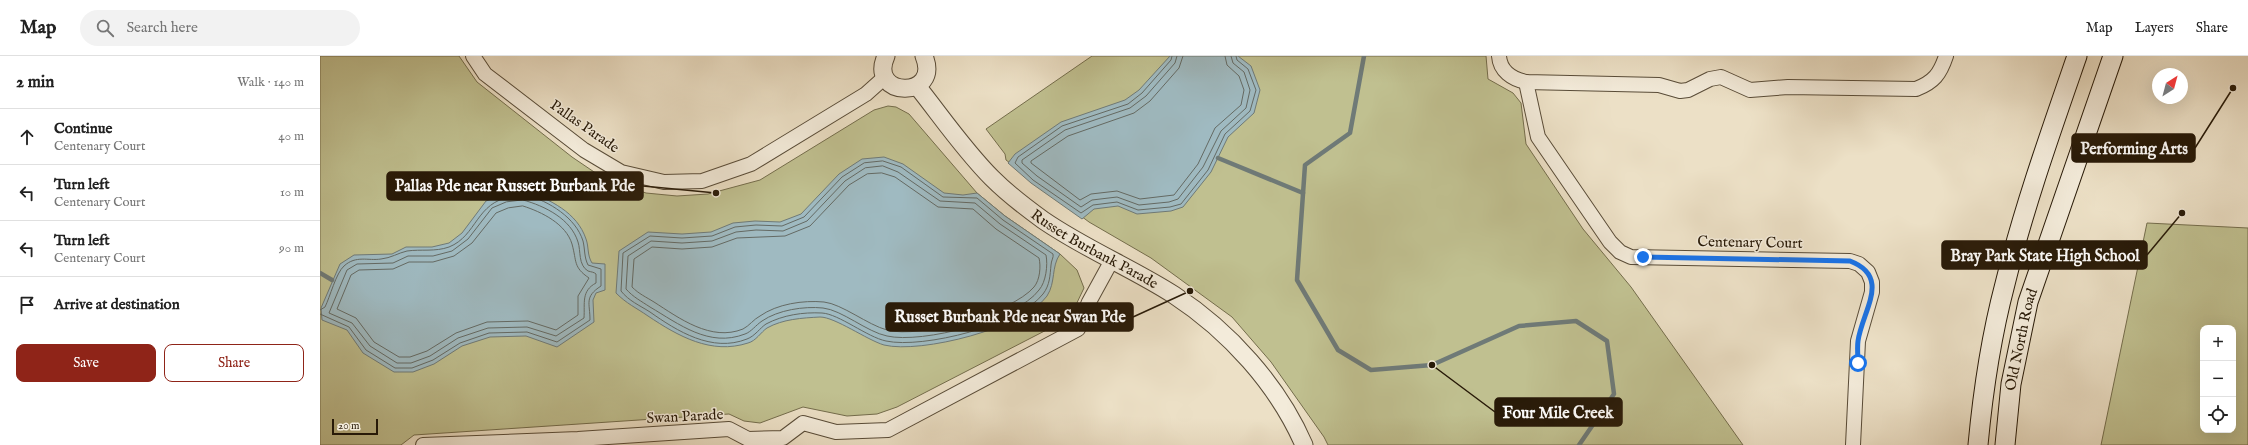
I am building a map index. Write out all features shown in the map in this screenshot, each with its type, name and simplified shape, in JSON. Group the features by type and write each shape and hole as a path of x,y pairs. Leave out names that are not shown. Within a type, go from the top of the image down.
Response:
{"main road":[{"name":"Old North Road","path":"1978,445 1991,349 2004,284 2077,56"},
{"name":"Old North Road","path":"2005,445 2010,384 2028,302 2113,56"}],"street":[{"name":"Pallas Parade","path":"473,56 485,74 584,150 621,172 664,182 702,181 750,164 866,94 885,77"},
{"path":"886,56 883,69 885,77 895,87 910,89 917,86 925,76 926,62 924,56"},
{"path":"1499,56 1502,67 1509,75 1526,82 1659,85 1680,91 1688,90 1710,79 1721,77 1750,90 1788,87 1916,89 1934,80 1940,72 1946,56"},
{"name":"Centenary Court","path":"1526,82 1534,113 1538,137 1610,242 1620,252 1632,257 1850,261 1859,264 1868,272 1872,282 1872,292 1858,341 1853,445"},
{"name":"Centenary Court","path":"1534,113 1543,83"},
{"name":"Russet Burbank Parade","path":"917,86 992,178 1039,216 1073,238 1174,296 1203,316 1229,340 1257,370 1280,403 1304,445"},
{"name":"Swan Parade","path":"423,445 579,442 729,429 748,439 762,442 783,438 803,423 836,432 888,430 1078,329 1089,302 1112,260"}],"green space":[{"path":"320,56 459,56 477,82 572,157 603,178 646,193 677,196 708,194 760,180 874,110 888,106 896,107 909,114 977,193 1005,216 1060,254 1077,270 1084,288 1073,311 1062,322 897,407 877,414 847,416 803,407 760,423 744,421 729,414 414,435 401,445 320,445"},
{"path":"1092,56 1486,56 1488,79 1513,93 1521,103 1526,144 1583,229 1631,287 1743,445 1328,445 1324,437 1271,362 1232,317 1151,258 1089,222 1006,160 1005,154 986,129"},
{"path":"2147,223 2248,228 2248,445 2101,445"}],"water":[{"path":"1170,56 1238,56 1251,66 1260,90 1254,113 1228,137 1211,172 1183,207 1171,211 1137,214 1118,206 1094,209 1082,219 1031,183 1008,163 1015,154 1061,122 1125,100 1139,90"},
{"path":"884,157 903,164 944,193 963,195 977,193 1005,216 1060,254 1055,264 1052,285 1047,296 1035,308 995,328 971,336 922,346 901,347 884,345 834,321 820,317 786,321 767,328 751,342 721,347 695,342 671,330 631,305 616,293 619,251 648,232 682,234 711,232 733,223 755,221 780,222 801,214 839,174 862,159"},
{"path":"525,190 544,198 562,208 569,214 582,230 587,242 589,257 592,263 605,264 605,290 596,293 593,300 594,322 557,347 526,336 490,337 462,346 434,364 413,372 394,372 363,353 347,330 322,320 321,308 340,264 354,255 392,254 406,247 432,247 449,243 462,233 486,201 504,194"}],"waterway":[{"path":"1364,56 1350,133 1305,165 1297,280 1338,350 1371,370 1432,365 1519,326 1576,321 1607,341 1614,394 1579,445"},
{"path":"1218,158 1303,193"},
{"path":"320,273 332,280"}],"place":[{"name":"Performing Arts","path":"2233,88"},
{"name":"Pallas Pde near Russett Burbank Pde","path":"716,193"},
{"name":"Bray Park State High School","path":"2182,213"},
{"name":"Russet Burbank Pde near Swan Pde","path":"1190,291"},
{"name":"Four Mile Creek","path":"1432,365"}],"route":[{"path":"1643,257 1850,261 1859,264 1868,272 1872,282 1872,292 1858,341 1858,363"}]}
